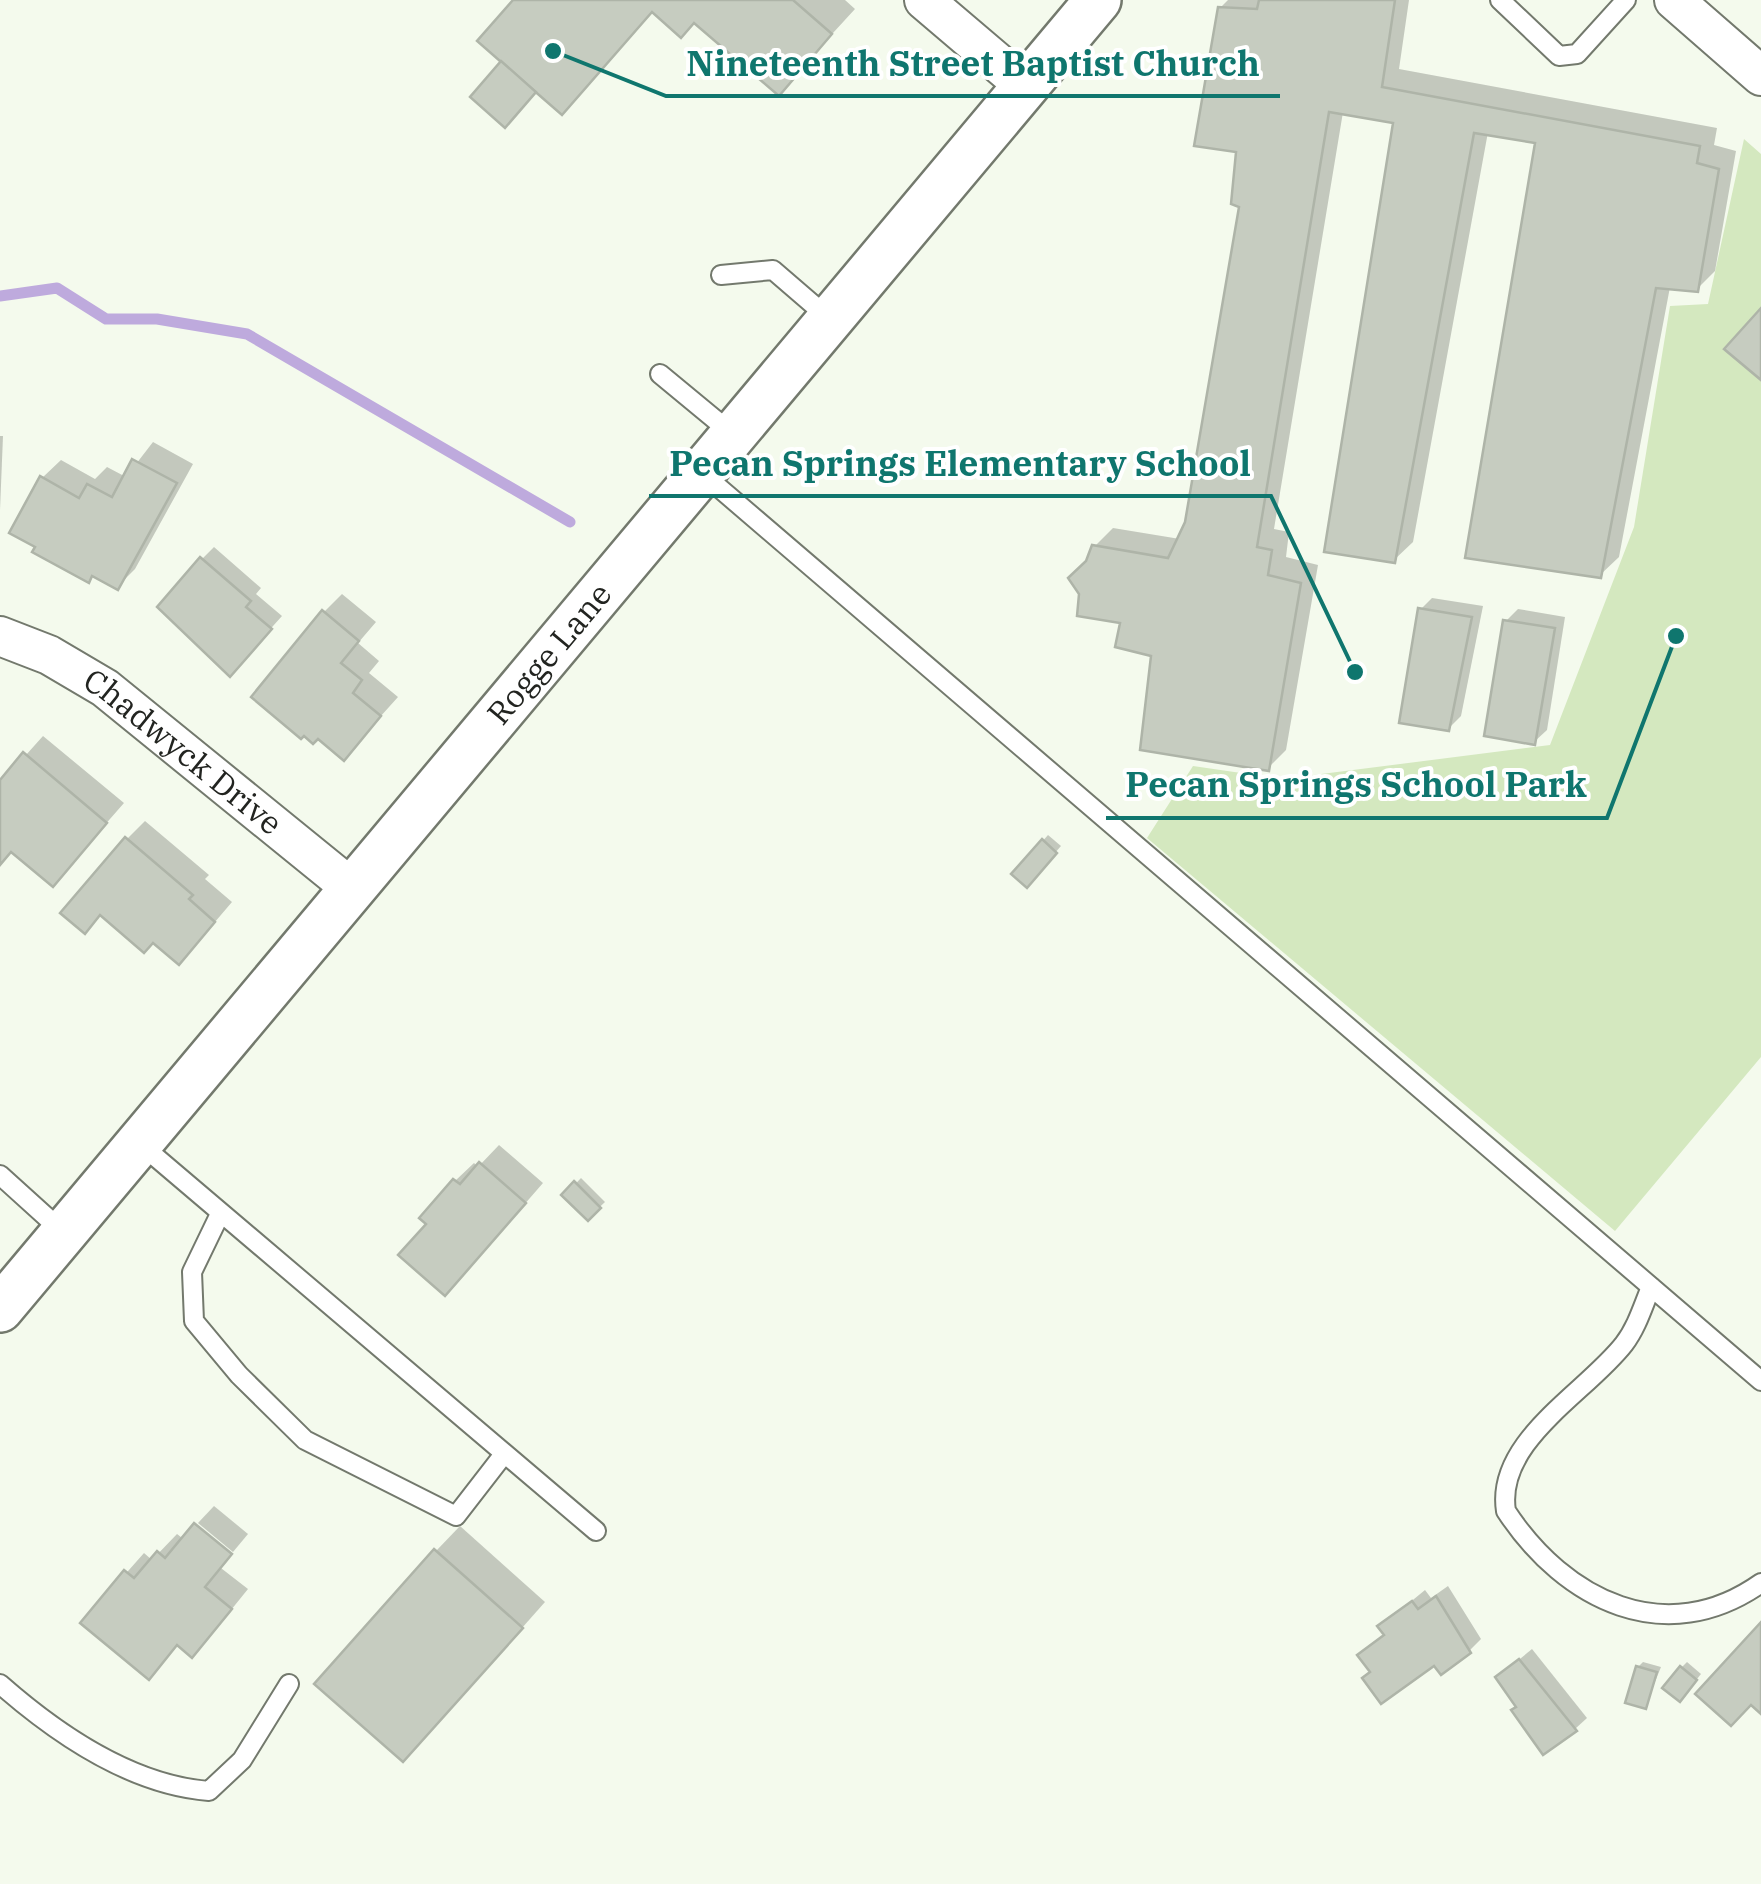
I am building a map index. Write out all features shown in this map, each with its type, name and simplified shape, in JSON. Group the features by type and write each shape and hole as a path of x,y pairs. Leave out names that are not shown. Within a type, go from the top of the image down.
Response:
{"street":[{"path":"924,0 1025,86"},
{"name":"Rogge Lane","path":"0,1309 350,887 832,321 1098,0"},
{"path":"1674,0 1761,76"},
{"name":"Chadwyck Drive","path":"0,636 50,654 104,688 350,887"}],"lane":[{"path":"1500,0 1559,56 1567,58 1577,54 1626,0"},
{"path":"721,275 773,270 832,321"},
{"path":"660,374 735,436"},
{"path":"702,474 1761,1380"},
{"path":"138,1142 596,1532"},
{"path":"0,1175 63,1232"},
{"path":"220,1214 192,1272 194,1320 239,1375 305,1440 456,1516 504,1454"},
{"path":"1651,1286 1626,1342 1538,1430 1507,1474 1506,1511 1541,1556 1623,1608 1652,1616 1698,1614 1735,1601 1761,1583"},
{"path":"0,1684 114,1765 170,1788 209,1791 242,1760 289,1684"}],"green space":[{"path":"1744,139 1761,154 1761,1057 1615,1231 1147,838 1193,766 1282,779 1550,745 1634,527 1670,306 1708,304"}],"building":[{"path":"513,0 793,0 832,34 779,96 694,23 681,38 652,12 562,115 477,41"},
{"path":"1259,0 1395,0 1382,87 1700,146 1697,163 1719,169 1698,292 1656,288 1601,578 1465,558 1535,143 1474,133 1395,563 1324,552 1393,123 1329,112 1257,547 1272,550 1268,575 1301,583 1269,771 1140,750 1151,656 1115,647 1120,623 1077,616 1079,594 1068,578 1086,561 1092,545 1168,558 1185,522 1239,207 1231,204 1236,152 1194,146 1218,7 1257,9"},
{"path":"501,61 536,92 505,128 470,97"},
{"path":"1761,308 1761,380 1724,349"},
{"path":"132,459 177,483 118,590 92,576 89,583 32,552 35,547 9,533 40,476 79,498 87,484 112,497"},
{"path":"200,557 251,601 246,607 272,629 230,677 157,607"},
{"path":"1418,608 1472,617 1449,731 1399,723"},
{"path":"322,610 359,641 341,663 362,680 353,693 381,716 344,761 318,739 313,744 304,736 301,739 251,697"},
{"path":"1503,620 1555,628 1535,745 1484,736"},
{"path":"23,752 107,823 53,887 11,852 0,865 0,780"},
{"path":"125,837 193,895 189,899 215,922 179,965 153,943 144,953 100,915 85,934 60,913"},
{"path":"1042,839 1057,853 1027,888 1011,874"},
{"path":"479,1162 526,1203 445,1296 398,1255 426,1224 419,1218 453,1179 460,1184"},
{"path":"574,1181 601,1208 588,1221 561,1195"},
{"path":"194,1523 232,1554 205,1587 232,1609 192,1658 177,1645 149,1680 80,1623 124,1570 134,1578 157,1551 165,1558"},
{"path":"434,1549 523,1628 403,1762 314,1684"},
{"path":"1436,1596 1471,1653 1441,1675 1434,1666 1381,1704 1362,1678 1370,1672 1357,1655 1384,1635 1377,1626 1412,1601 1418,1609"},
{"path":"1761,1622 1761,1714 1751,1705 1731,1726 1695,1694"},
{"path":"1519,1659 1577,1731 1543,1755 1511,1710 1516,1707 1495,1677"},
{"path":"1636,1666 1657,1672 1646,1709 1625,1703"},
{"path":"1680,1666 1697,1680 1680,1702 1662,1688"}],"waterway":[{"path":"0,296 57,288 106,319 157,319 247,334 570,522"}],"place":[{"name":"Nineteenth Street Baptist Church","path":"553,51"},
{"name":"Pecan Springs School Park","path":"1676,636"},
{"name":"Pecan Springs Elementary School","path":"1355,672"}]}
